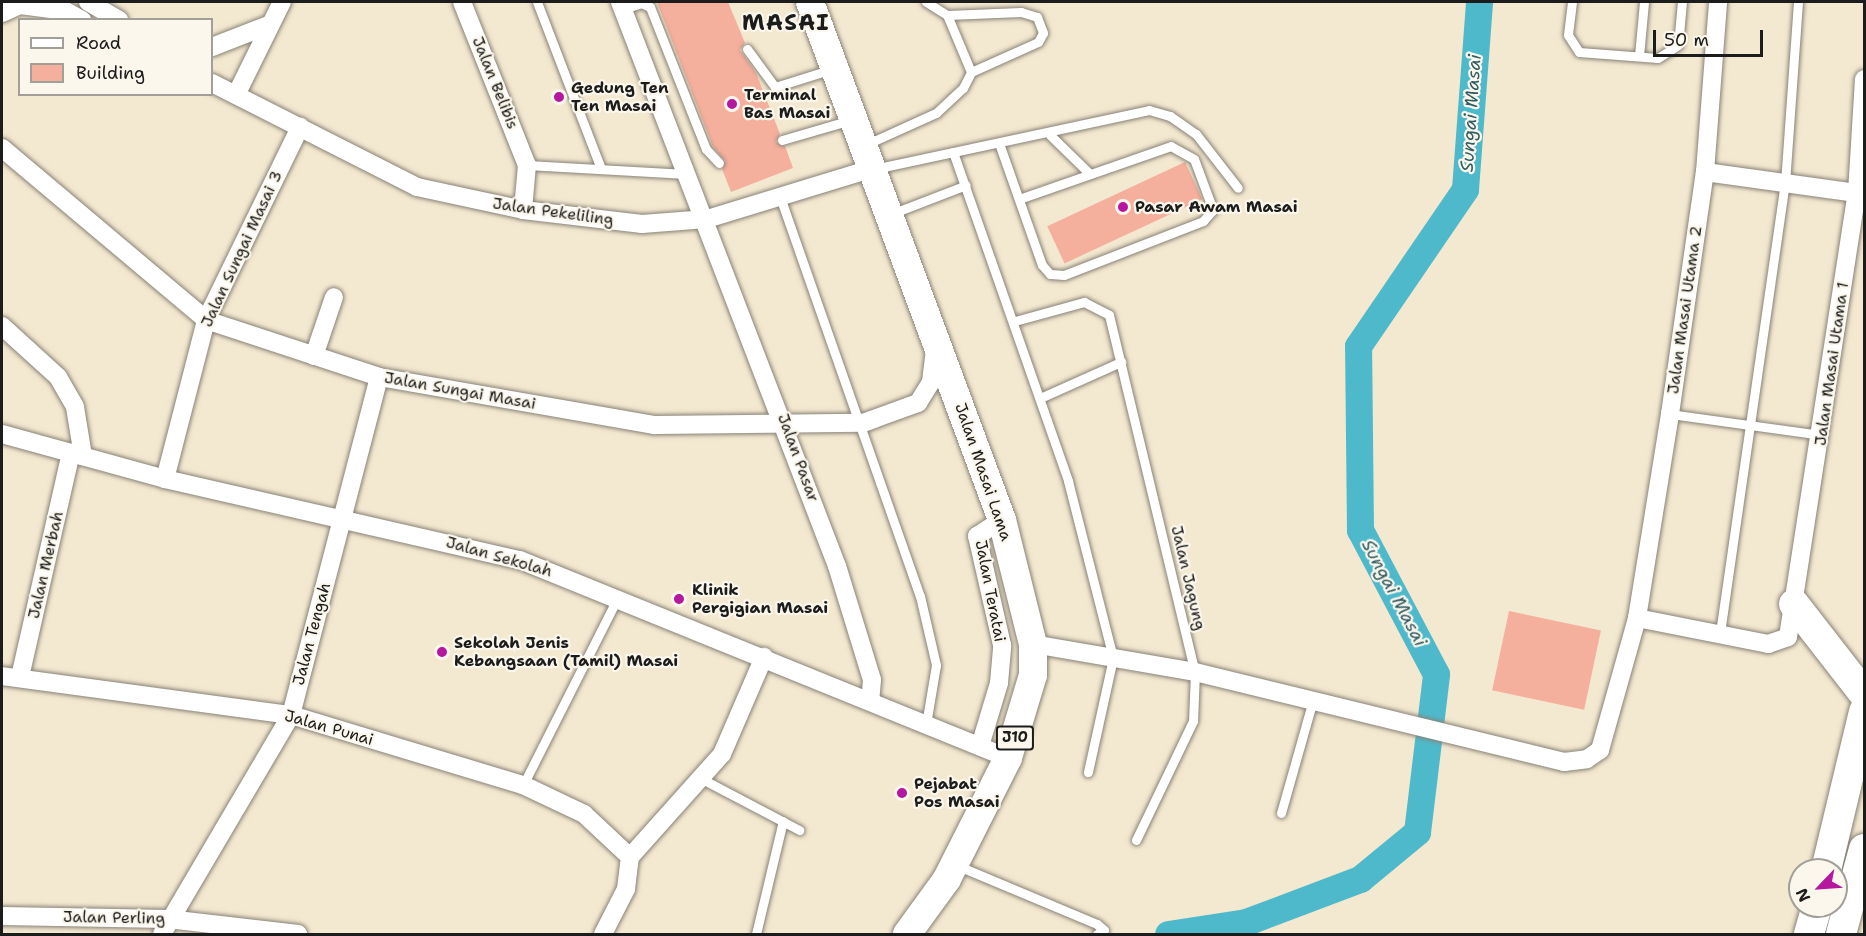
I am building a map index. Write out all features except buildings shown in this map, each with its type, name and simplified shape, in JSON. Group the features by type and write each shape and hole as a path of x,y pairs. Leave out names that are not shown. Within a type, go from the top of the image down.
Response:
{"highway":[{"path":"1794,604 1864,694"},
{"path":"1829,858 1864,712"},
{"path":"1841,934 1864,849"},
{"path":"1809,934 1813,918"}],"main road":[{"name":"Jalan Masai Lama","path":"810,2 1002,520 1033,644 1033,675 1008,758 954,864 907,934"}],"street":[{"path":"49,2 78,18"},
{"path":"88,2 116,18"},
{"path":"236,95 282,2"},
{"name":"Jalan Belibis","path":"462,2 527,165 523,210"},
{"name":"Jalan Masai Utama 2","path":"1033,644 1195,672 1564,762 1587,759 1600,750 1637,618 1670,414 1705,172 1718,2"},
{"path":"2,13 28,4 65,11"},
{"name":"Jalan Pasar","path":"622,5 784,421 869,668 870,700"},
{"path":"213,47 271,24"},
{"name":"Jalan Masai Utama 1","path":"1720,633 1780,643 1788,637 1822,435 1857,193 1864,79"},
{"name":"Jalan Pekeliling","path":"213,83 417,187 523,210 642,224 707,219 779,195 867,157"},
{"name":"Jalan Sungai Masai 3","path":"165,479 206,320 300,127"},
{"name":"Jalan Sungai Masai","path":"2,148 206,320 379,377 655,425 784,421 863,423 918,403 931,382 936,342"},
{"path":"1705,172 1857,193"},
{"path":"314,356 334,297"},
{"path":"2,326 58,377 75,407 77,455"},
{"name":"Jalan Tengah","path":"165,927 291,715 379,377"},
{"name":"Jalan Sekolah","path":"2,434 165,479 344,516 520,560 618,597 1008,758"},
{"name":"Jalan Merbah","path":"21,677 77,455"},
{"name":"Jalan Teratai","path":"980,746 999,683 1002,645 977,536 1002,520"},
{"path":"1637,618 1720,633"},
{"path":"603,934 626,889 630,857 722,754 764,657"},
{"name":"Jalan Punai","path":"2,676 291,715 523,785 584,814 630,857"},
{"name":"Jalan Perling","path":"2,916 298,934"}],"lane":[{"path":"537,2 601,170"},
{"path":"867,157 936,113 963,88 971,72 1038,42 1040,25 1036,17 1021,12 947,15 926,2"},
{"path":"1572,2 1571,46 1579,52 1658,57 1678,45 1682,2"},
{"path":"1639,56 1644,2"},
{"path":"1720,633 1754,426 1785,183 1798,2"},
{"path":"622,5 641,3 650,8 679,69 706,149 719,163"},
{"path":"947,15 971,72"},
{"path":"747,50 775,87 835,68"},
{"path":"867,157 953,152 1000,146 1138,111 1159,112 1196,134 1238,188"},
{"path":"782,140 853,119"},
{"path":"1050,135 1089,173"},
{"path":"1000,146 1042,265 1057,276 1203,221 1213,210 1194,159 1176,147 1089,173 1019,199"},
{"path":"953,152 1015,321 1068,481 1113,657 1088,772"},
{"path":"527,165 690,175"},
{"path":"888,215 966,185"},
{"path":"779,195 863,423 936,664 926,724"},
{"name":"Jalan Jagung","path":"1015,321 1084,302 1109,315 1195,672 1193,721 1136,840"},
{"path":"1040,398 1121,362"},
{"path":"1670,414 1822,435"},
{"path":"523,785 618,597"},
{"path":"1281,813 1313,700"},
{"path":"702,779 799,830"},
{"path":"756,934 783,821"},
{"path":"954,864 1097,924 1104,930 1097,934"}],"waterway":[{"name":"Sungai Masai","path":"1168,934 1246,922 1360,879 1417,832 1436,674 1360,530 1358,346 1465,189 1479,2"}],"place":[{"name":"Gedung Ten Ten Masai","path":"559,97"},
{"name":"Terminal Bas Masai","path":"732,104"},
{"name":"Pasar Awam Masai","path":"1123,207"},
{"name":"Klinik Pergigian Masai","path":"679,599"},
{"name":"Sekolah Jenis Kebangsaan (Tamil) Masai","path":"442,652"},
{"name":"Pejabat Pos Masai","path":"902,793"}],"district":[{"name":"MASAI","path":"786,23"}]}
